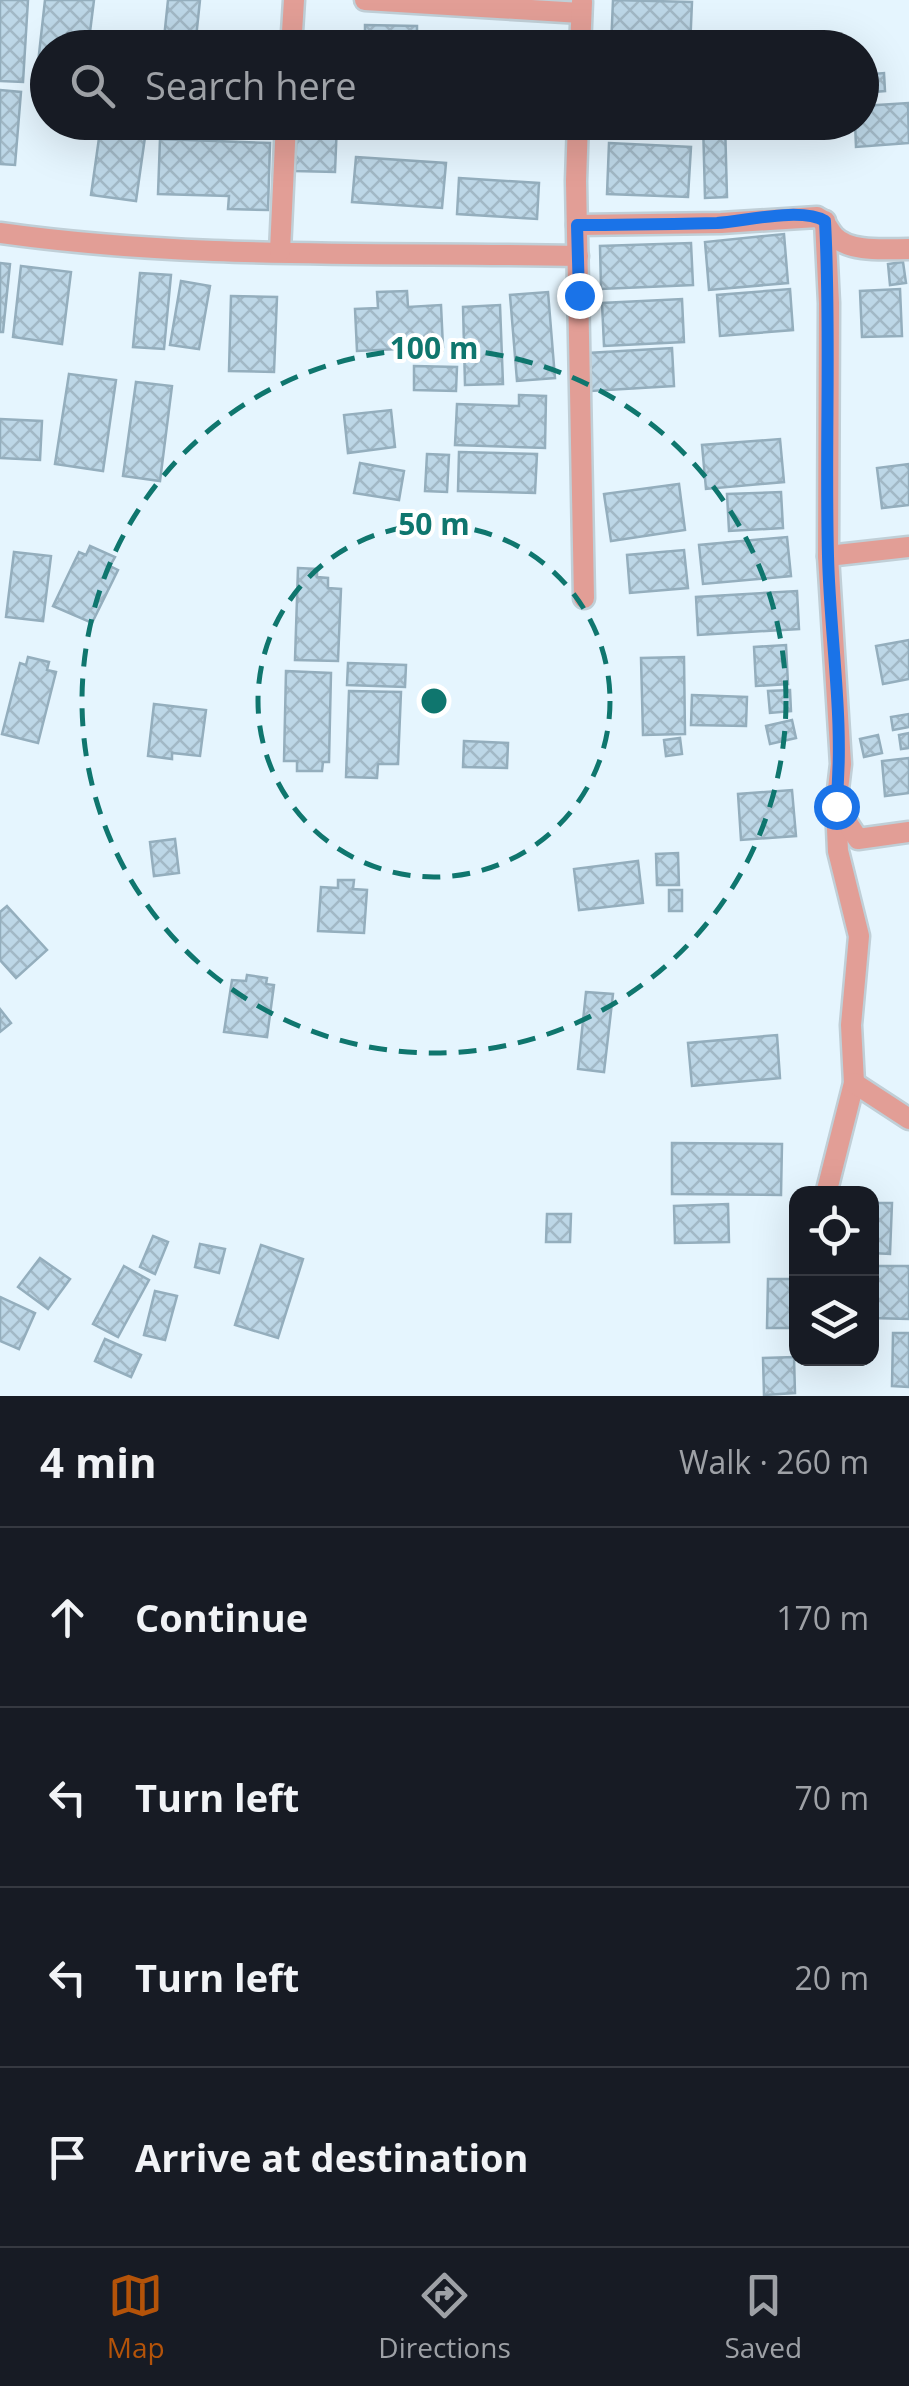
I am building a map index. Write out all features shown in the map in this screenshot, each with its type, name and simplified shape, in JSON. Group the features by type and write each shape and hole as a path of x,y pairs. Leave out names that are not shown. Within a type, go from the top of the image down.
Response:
{"street":[{"path":"292,30 294,0"},
{"path":"364,0 582,6"},
{"path":"280,251 285,140"},
{"path":"578,140 584,598"},
{"path":"577,225 817,216 849,246 909,249"},
{"path":"825,221 829,304 828,556 840,709 838,851 859,936 851,1025 854,1084 828,1186"},
{"path":"0,233 84,245 160,250 578,256"},
{"path":"828,556 909,546"},
{"path":"836,806 858,839 909,832"},
{"path":"854,1084 909,1120"}],"building":[{"path":"0,0 28,0 23,82 0,81"},
{"path":"45,0 94,0 90,30 42,30"},
{"path":"168,0 200,0 197,30 165,30"},
{"path":"613,0 692,2 691,30 612,30"},
{"path":"365,25 417,26 417,30 365,30"},
{"path":"879,73 884,73 885,91 879,92"},
{"path":"0,90 21,92 15,165 0,164"},
{"path":"908,103 909,143 856,147 856,140 879,140 879,105"},
{"path":"99,140 145,140 136,201 91,195"},
{"path":"160,140 270,143 268,210 228,209 229,196 158,194"},
{"path":"296,140 336,140 335,172 295,171"},
{"path":"703,140 725,140 727,197 705,198"},
{"path":"609,143 691,147 688,197 607,194"},
{"path":"356,157 446,163 442,208 352,202"},
{"path":"459,178 539,183 537,219 457,214"},
{"path":"784,234 788,283 709,290 705,242"},
{"path":"691,243 693,285 601,289 600,246"},
{"path":"903,262 906,283 890,285 888,264"},
{"path":"0,263 10,264 3,332 0,332"},
{"path":"21,266 71,272 62,344 13,337"},
{"path":"140,273 171,275 164,349 133,347"},
{"path":"181,281 210,286 199,349 170,345"},
{"path":"790,289 793,330 720,336 717,295"},
{"path":"900,289 902,336 862,337 860,291"},
{"path":"407,291 408,307 441,305 443,347 357,351 355,309 378,308 377,292"},
{"path":"548,292 555,378 517,381 510,295"},
{"path":"231,296 277,297 274,372 229,371"},
{"path":"682,299 684,342 604,346 602,303"},
{"path":"500,305 503,384 465,385 463,307"},
{"path":"672,348 674,386 591,391 588,353"},
{"path":"414,366 457,367 456,391 414,390"},
{"path":"69,374 116,380 103,471 55,464"},
{"path":"136,382 172,386 160,481 123,476"},
{"path":"519,395 546,396 545,448 455,445 457,404 519,406"},
{"path":"391,410 395,447 348,453 344,415"},
{"path":"0,419 42,421 40,460 0,458"},
{"path":"780,439 784,482 706,489 702,445"},
{"path":"459,452 537,454 535,493 458,491"},
{"path":"427,454 449,455 447,492 425,491"},
{"path":"360,463 404,471 399,500 354,493"},
{"path":"909,464 909,505 882,508 877,468"},
{"path":"679,484 685,530 611,541 604,494"},
{"path":"781,492 783,528 729,531 727,494"},
{"path":"787,537 791,576 703,584 699,545"},
{"path":"90,546 115,557 110,566 118,570 92,623 53,606 79,552 86,555"},
{"path":"684,550 688,588 630,593 627,555"},
{"path":"14,552 51,556 43,621 6,617"},
{"path":"298,568 317,569 317,577 328,578 328,588 341,589 338,661 295,660"},
{"path":"797,591 799,629 698,635 696,597"},
{"path":"909,640 909,679 883,684 876,646"},
{"path":"786,645 788,684 756,686 754,647"},
{"path":"28,657 49,662 47,670 56,672 38,743 2,734 20,663 26,665"},
{"path":"684,657 685,734 643,735 641,658"},
{"path":"348,663 406,665 405,687 347,685"},
{"path":"286,671 331,673 329,762 323,762 322,771 297,771 297,761 284,761"},
{"path":"790,690 791,711 770,713 768,691"},
{"path":"349,691 401,692 398,764 378,764 377,778 346,777"},
{"path":"692,695 747,697 746,726 691,725"},
{"path":"154,704 206,710 200,756 148,756"},
{"path":"909,714 909,727 893,730 891,717"},
{"path":"792,720 796,738 770,744 766,726"},
{"path":"909,733 909,748 901,749 899,735"},
{"path":"878,735 882,753 864,757 860,739"},
{"path":"680,738 682,754 666,756 664,740"},
{"path":"464,741 508,743 507,768 463,767"},
{"path":"909,758 909,793 885,796 882,761"},
{"path":"792,790 796,836 741,840 738,794"},
{"path":"175,839 179,873 154,876 150,842"},
{"path":"678,853 679,885 657,885 656,854"},
{"path":"638,861 643,903 579,910 574,869"},
{"path":"338,880 354,880 353,889 367,890 364,933 318,931 321,887 338,888"},
{"path":"669,890 682,890 682,911 669,911"},
{"path":"7,906 47,950 16,978 0,960 0,912"},
{"path":"247,975 267,978 266,984 274,985 267,1037 224,1032 232,980 246,981"},
{"path":"586,992 613,994 604,1072 578,1069"},
{"path":"0,1009 11,1023 0,1032"},
{"path":"777,1035 780,1078 692,1086 688,1043"},
{"path":"672,1143 782,1144 781,1195 672,1194"},
{"path":"879,1203 892,1203 890,1254 879,1253"},
{"path":"728,1204 729,1242 675,1243 674,1206"},
{"path":"547,1214 571,1214 570,1242 546,1242"},
{"path":"153,1236 168,1242 155,1274 140,1267"},
{"path":"200,1244 225,1249 219,1273 195,1267"},
{"path":"261,1245 303,1259 278,1338 235,1325"},
{"path":"40,1258 70,1279 48,1309 18,1287"},
{"path":"124,1266 149,1280 118,1337 93,1324"},
{"path":"879,1266 909,1266 909,1319 879,1318"},
{"path":"768,1279 789,1279 789,1328 767,1328"},
{"path":"155,1291 177,1296 165,1340 144,1335"},
{"path":"0,1297 35,1313 19,1349 0,1341"},
{"path":"893,1333 909,1333 909,1387 892,1386"},
{"path":"105,1339 141,1355 131,1377 95,1361"},
{"path":"789,1357 789,1366 794,1366 795,1393 764,1395 763,1358"}],"route":[{"path":"579,295 577,225 796,216 817,216 825,221 829,304 828,556 840,709 841,764 836,806"}]}
